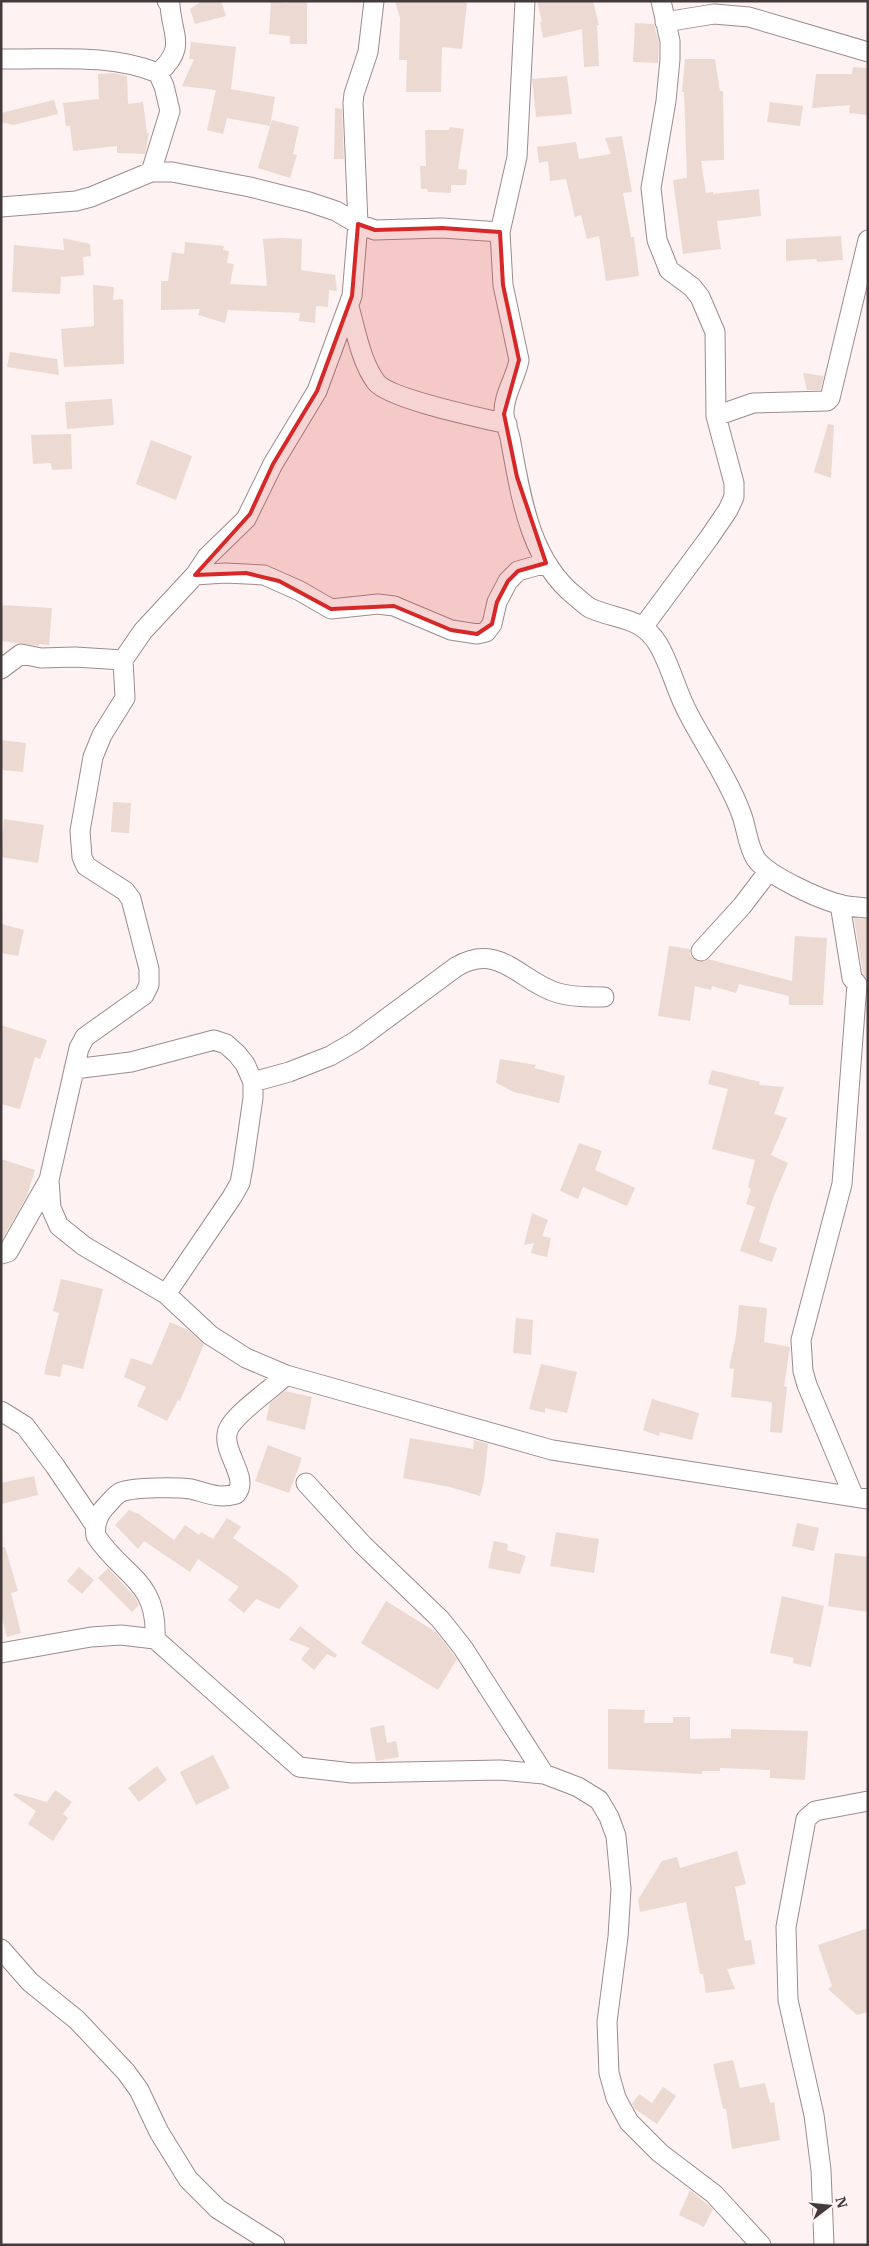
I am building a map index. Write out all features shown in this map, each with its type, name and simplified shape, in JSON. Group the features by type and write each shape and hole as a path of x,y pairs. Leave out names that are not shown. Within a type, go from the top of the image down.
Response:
{"street":[{"path":"374,1 368,52 354,94 353,104 358,224 352,296 318,391 273,464 250,514 207,557 195,575 142,631 123,660 125,698 102,735 93,757 80,831 82,857 86,866 125,891 131,899 149,969 149,985 144,995 85,1037 79,1048 49,1180 51,1208 59,1226 84,1246 166,1294 210,1334 246,1358 286,1376 552,1450 861,1498"},
{"path":"525,1 517,157 500,232 503,285 519,360 517,371 506,395 504,414 517,477 535,538 546,563 564,587 590,608 619,616 643,627 656,642 668,662 687,711 742,814 746,838 756,860 768,872 781,880 840,904 868,908"},
{"path":"643,627 709,538 728,510 734,497 734,483 716,416 715,332 700,297 692,287 668,270 657,240 653,214 651,188 666,101 670,59 670,41 661,1"},
{"path":"158,73 169,64 176,48 173,2"},
{"path":"665,22 714,14 749,17 868,52"},
{"path":"1,59 110,60 139,66 158,73 164,86 170,111 151,172"},
{"path":"1,207 76,201 151,172 172,172 250,187 336,211 358,224 375,230 442,228 500,232"},
{"path":"716,416 752,403 827,401 830,398 868,240"},
{"path":"349,307 368,370 377,384 397,394 424,403 507,424"},
{"path":"195,575 224,573 264,575 300,591 331,609 378,604 394,606 451,630 477,634 486,632 492,624 497,602 508,581 518,571 546,563"},
{"path":"1,669 21,654 41,658 62,656 123,660"},
{"path":"701,951 742,906 768,872"},
{"path":"840,904 852,978 857,984 842,1184 801,1340 803,1371 807,1385 861,1498"},
{"path":"253,1082 290,1072 356,1041 456,966 466,962 488,958 497,960 508,964 558,993 604,997"},
{"path":"74,1069 131,1062 214,1040 226,1044 237,1054 245,1064 253,1082 253,1098 240,1183 166,1294"},
{"path":"1,1254 8,1252 49,1180"},
{"path":"95,1525 103,1509 120,1492 150,1488 189,1489 221,1497 236,1494 240,1485 236,1464 228,1448 228,1429 239,1416 286,1376"},
{"path":"1,1411 25,1426 95,1525 99,1540 141,1584 151,1602 156,1619 155,1639"},
{"path":"306,1483 363,1545 440,1619 463,1648 544,1774"},
{"path":"1,1653 91,1637 121,1635 155,1639 299,1767 352,1773 500,1770 544,1774 578,1787 598,1800 610,1818 616,1836 620,1905 618,1937 607,2022 607,2048 609,2073 620,2108 629,2122 660,2153 714,2194 761,2245"},
{"path":"824,2245 821,2170 814,2115 788,2000 786,1928 806,1819 815,1811 868,1801"},
{"path":"1,1948 30,1982 71,2014 126,2072 138,2090 158,2132 188,2179 218,2209 275,2245"}],"highlighted area":[{"path":"358,224 375,230 442,228 500,232 503,285 519,360 504,414 517,477 546,563 518,571 508,581 497,602 492,624 477,634 451,630 394,606 331,609 279,581 246,573 195,575 250,514 273,464 317,391 352,296"}],"building":[{"path":"202,1 221,1 226,16 195,24 190,9"},
{"path":"271,1 289,3 289,1 307,1 307,44 290,44 290,36 269,34"},
{"path":"395,1 460,1 467,3 462,49 442,47 441,92 406,92 407,60 399,60 400,18"},
{"path":"537,1 593,1 599,25 597,25 599,66 584,67 582,29 543,38 540,22 542,22"},
{"path":"635,23 654,24 659,42 658,63 633,62"},
{"path":"191,42 236,47 231,89 275,97 270,126 227,118 223,134 207,130 216,90 182,86 194,59 189,59"},
{"path":"685,59 715,59 720,91 723,91 724,160 701,161 706,193 713,192 713,194 759,189 761,216 717,221 721,249 683,254 673,180 687,178 684,92 682,92"},
{"path":"853,67 868,68 868,115 849,113 850,105 812,108 816,74 852,74"},
{"path":"114,73 127,76 128,104 143,102 147,133 149,133 145,154 117,153 117,146 73,151 70,126 66,126 63,103 99,99 98,74"},
{"path":"567,76 572,114 536,117 532,79"},
{"path":"54,100 58,114 13,125 1,122 1,113"},
{"path":"770,102 803,106 800,126 767,122"},
{"path":"335,108 342,109 344,159 334,159"},
{"path":"272,120 299,127 293,154 297,155 290,178 258,168"},
{"path":"450,127 464,129 458,169 467,170 466,185 451,185 451,193 428,192 427,189 421,189 420,166 426,166 425,130 449,130"},
{"path":"622,136 632,192 623,193 631,237 634,237 639,276 606,281 599,236 587,239 581,215 575,217 566,179 550,181 548,161 539,163 537,147 576,142 579,159 611,154 605,138"},
{"path":"841,236 843,260 817,262 816,259 786,261 786,239"},
{"path":"63,238 90,244 91,256 83,257 84,275 61,277 60,294 12,292 14,245 64,250"},
{"path":"263,239 302,239 301,270 335,275 337,291 329,290 328,307 316,306 315,323 299,321 300,313 228,310 225,323 198,315 200,309 161,310 161,281 168,281 172,252 184,254 185,242 224,246 223,250 229,251 227,263 234,264 230,284 267,286"},
{"path":"93,285 114,287 113,300 123,299 124,364 64,367 61,329 94,326"},
{"path":"10,352 57,359 59,375 7,367"},
{"path":"803,373 824,376 820,390 807,390"},
{"path":"112,399 114,425 67,429 65,402"},
{"path":"828,424 834,425 831,478 814,472"},
{"path":"71,434 72,469 52,470 51,463 33,464 31,435"},
{"path":"151,440 192,456 176,500 136,484"},
{"path":"1,605 52,608 49,645 39,644 39,646 1,641"},
{"path":"1,740 26,743 23,772 1,770"},
{"path":"113,802 131,803 129,833 111,832"},
{"path":"4,819 44,825 38,863 1,857"},
{"path":"854,918 868,919 868,983 863,973"},
{"path":"1,924 24,930 18,956 1,953"},
{"path":"795,936 827,938 823,1005 789,1005 789,996 739,984 736,993 712,986 711,990 695,986 690,1021 658,1016 669,946 690,949 690,955 698,962 708,959 792,981"},
{"path":"1,1025 47,1040 40,1059 35,1057 20,1109 1,1104"},
{"path":"500,1059 536,1065 534,1068 565,1076 559,1103 514,1092 496,1083"},
{"path":"712,1070 760,1082 759,1085 784,1087 774,1114 787,1118 771,1155 788,1163 773,1198 759,1242 777,1248 772,1262 740,1251 755,1207 746,1204 751,1189 748,1187 755,1160 712,1149 728,1089 708,1084"},
{"path":"579,1143 602,1151 595,1170 635,1188 627,1206 583,1187 578,1199 560,1191"},
{"path":"1,1159 35,1170 26,1198 3,1238 1,1237"},
{"path":"532,1213 548,1220 542,1236 551,1238 547,1257 531,1253 534,1243 524,1245"},
{"path":"61,1279 103,1289 83,1369 63,1364 60,1377 44,1374 59,1313 53,1311"},
{"path":"739,1305 767,1308 764,1342 790,1347 784,1386 787,1387 782,1433 770,1432 772,1402 731,1397 734,1369 729,1368 736,1336"},
{"path":"516,1318 533,1320 531,1355 513,1353"},
{"path":"170,1322 188,1330 204,1344 180,1401 178,1400 167,1421 137,1406 146,1387 124,1377 131,1358 152,1365"},
{"path":"541,1364 577,1372 567,1413 545,1408 545,1413 529,1409"},
{"path":"285,1391 312,1397 305,1430 266,1420 270,1403"},
{"path":"652,1399 699,1413 692,1440 660,1432 659,1436 643,1430"},
{"path":"410,1438 473,1449 474,1440 488,1444 484,1481 480,1496 450,1487 403,1478"},
{"path":"268,1445 302,1458 289,1493 255,1481"},
{"path":"34,1476 38,1495 1,1504 1,1483"},
{"path":"129,1510 139,1514 174,1540 185,1525 199,1535 201,1532 213,1539 227,1518 241,1527 233,1538 288,1576 299,1586 279,1609 256,1599 244,1613 228,1600 239,1587 198,1559 190,1572 144,1541 138,1549 115,1525"},
{"path":"797,1523 819,1528 814,1551 792,1546"},
{"path":"556,1532 599,1539 594,1573 550,1566"},
{"path":"494,1541 508,1544 507,1550 526,1556 520,1574 488,1568"},
{"path":"1,1547 5,1547 18,1591 11,1593 21,1633 7,1637 1,1614"},
{"path":"835,1553 868,1557 868,1612 828,1606"},
{"path":"79,1567 94,1580 82,1594 67,1581"},
{"path":"108,1568 135,1597 139,1605 132,1612 98,1578"},
{"path":"782,1596 824,1606 811,1667 793,1663 794,1658 770,1653"},
{"path":"386,1601 436,1632 457,1659 438,1690 361,1643"},
{"path":"300,1626 337,1655 335,1658 327,1654 314,1670 301,1659 310,1648 289,1640"},
{"path":"608,1709 645,1710 644,1723 673,1723 673,1717 690,1717 690,1739 731,1738 731,1729 808,1731 805,1780 770,1778 770,1770 720,1768 720,1771 702,1771 702,1774 608,1769"},
{"path":"384,1725 387,1743 396,1741 399,1757 376,1761 370,1728"},
{"path":"213,1755 230,1788 196,1805 180,1772"},
{"path":"157,1766 167,1780 139,1802 128,1788"},
{"path":"55,1790 72,1802 63,1814 68,1818 53,1841 28,1824 36,1811 13,1795 15,1793 47,1802"},
{"path":"737,1851 746,1884 735,1887 745,1941 751,1940 755,1964 727,1969 735,1989 706,1993 703,1974 700,1974 686,1902 640,1912 638,1900 662,1861 677,1857 680,1868"},
{"path":"868,1928 868,2012 857,2015 828,1989 832,1986 818,1945"},
{"path":"733,2060 740,2088 765,2083 770,2103 774,2102 780,2140 732,2149 726,2109 723,2109 713,2064"},
{"path":"663,2087 676,2096 657,2124 635,2109 632,2104 639,2094 652,2103"},
{"path":"690,2190 713,2209 704,2227 679,2215"}]}
